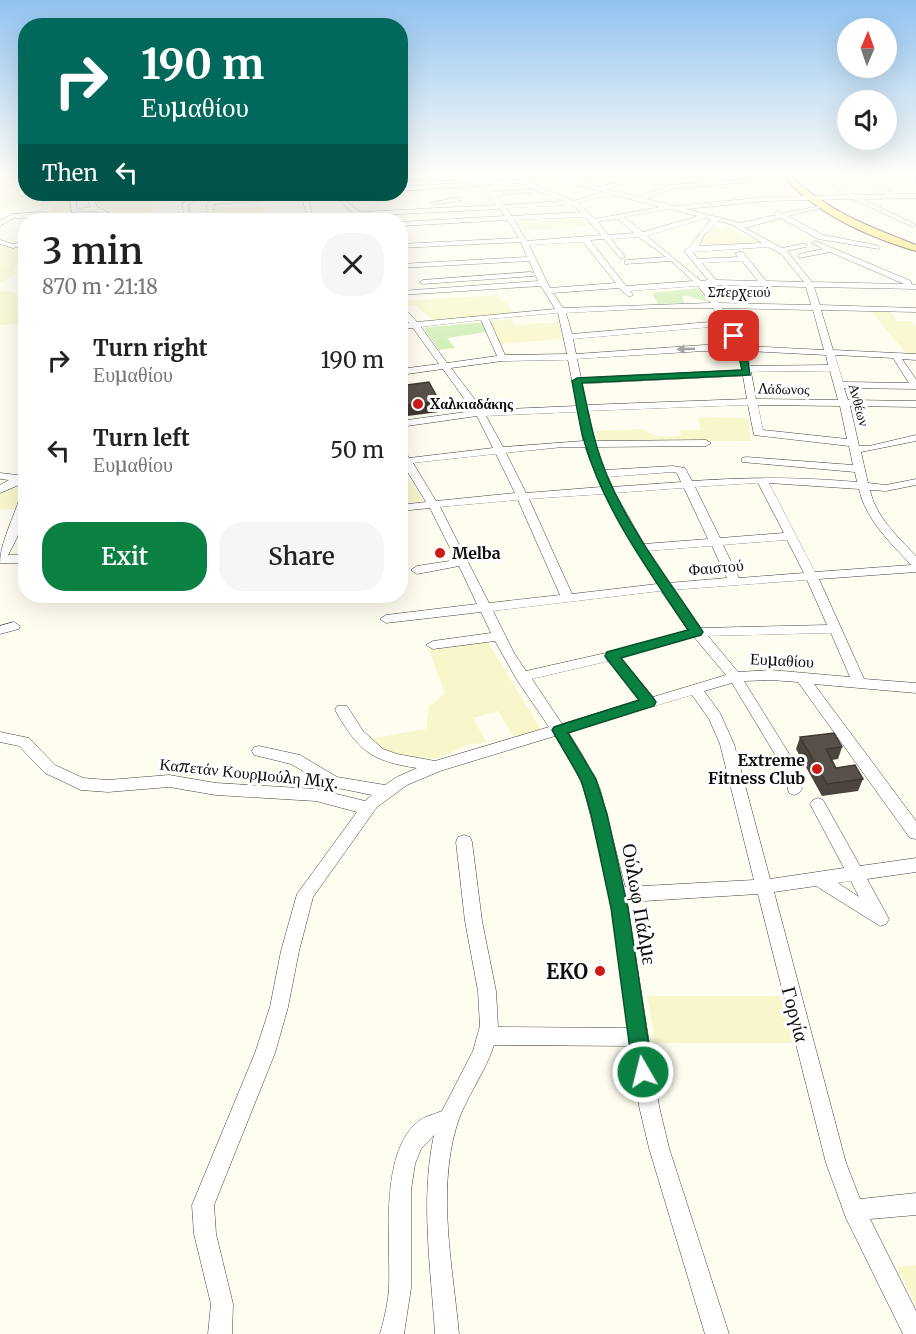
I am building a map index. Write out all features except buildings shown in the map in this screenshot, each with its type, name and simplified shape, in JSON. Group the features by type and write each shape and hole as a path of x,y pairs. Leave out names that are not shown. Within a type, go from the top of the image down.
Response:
{"main road":[{"path":"894,237 914,246"}],"street":[{"path":"408,244 437,237"},
{"path":"448,237 457,263"},
{"path":"472,237 525,242 604,237"},
{"path":"522,237 543,283 562,312 569,337 589,443 600,474 640,548 665,587 696,632 735,677 789,765 794,789"},
{"path":"606,237 624,260 673,259"},
{"path":"646,237 700,282 742,348 759,434 869,449 916,438"},
{"path":"699,237 693,249 688,252 714,282"},
{"name":"Ανθέων","path":"758,237 781,250 796,264 809,283 844,403 862,486 875,517 916,563"},
{"path":"806,239 916,287"},
{"path":"796,264 800,262 806,239"},
{"path":"781,250 806,239 876,247"},
{"path":"586,240 635,307"},
{"path":"831,250 833,241"},
{"path":"0,242 12,246 18,245"},
{"path":"693,249 771,245"},
{"path":"734,247 763,282"},
{"path":"802,256 831,250"},
{"path":"408,266 533,259"},
{"path":"696,261 743,259"},
{"path":"621,285 691,274"},
{"path":"423,282 621,285 763,282 916,287"},
{"path":"408,292 543,283"},
{"name":"Σπερχειού","path":"408,326 484,318 635,307 716,305 916,310"},
{"path":"905,310 916,319"},
{"path":"408,316 480,414 522,496 567,597"},
{"path":"484,318 502,358"},
{"path":"569,337 726,323"},
{"path":"408,371 502,358 573,357 656,350 742,348 916,357"},
{"path":"896,357 916,386"},
{"path":"577,381 834,368"},
{"path":"838,385 916,386"},
{"name":"Λάδωνος","path":"408,423 480,414 582,408 751,402 916,404"},
{"path":"408,458 589,443 706,443"},
{"path":"746,460 858,469"},
{"name":"Ούλωφ Πάλμε","path":"408,466 433,503 498,636 522,677 577,758 592,789 618,896 649,1106 659,1148 717,1334"},
{"path":"600,474 677,469 683,473 735,582"},
{"path":"0,476 18,478"},
{"path":"408,507 522,496 762,480 886,488 916,482"},
{"path":"762,480 811,575 860,684"},
{"path":"0,490 18,481"},
{"path":"0,558 18,532"},
{"path":"640,548 791,536"},
{"path":"0,558 18,559"},
{"path":"417,570 463,562"},
{"name":"Φαιστού","path":"386,619 483,606 665,587 916,568"},
{"path":"0,630 14,626"},
{"path":"522,677 612,656 696,632 835,629"},
{"path":"433,645 498,636"},
{"path":"612,656 649,702"},
{"name":"Ευμαθίου","path":"220,1334 223,1315 220,1293 203,1223 206,1196 265,1053 279,1007 290,951 305,894 367,808 386,791 410,777 435,767 735,677 762,675 916,687"},
{"path":"803,679 916,833"},
{"name":"Γοργία","path":"694,688 715,717 725,738 831,1148 854,1210 915,1334"},
{"path":"342,710 359,738 371,751 388,758 435,767"},
{"name":"Καπετάν Κουρμούλη Μιχ.","path":"0,737 24,742 50,769 81,784 108,786 169,781 216,789 316,795 367,808"},
{"path":"259,751 294,759 333,782 386,791"},
{"path":"818,804 880,920 820,880"},
{"path":"447,1334 438,1180 439,1155 448,1119 481,1056 487,1036 488,1005 471,904 465,842"},
{"path":"618,896 762,887 916,865"},
{"path":"487,1036 638,1037"},
{"path":"392,1334 400,1288 398,1206 403,1170 411,1149 426,1126 435,1121 448,1119"},
{"path":"854,1210 916,1204"}],"green space":[{"path":"703,237 749,237 758,242 701,246"},
{"path":"6,246 18,249 18,265 13,270 16,272 0,283 0,249"},
{"path":"700,288 708,301 682,296 684,303 658,304 652,293"},
{"path":"0,291 13,292 18,295 18,324 0,325"},
{"path":"498,295 501,301 507,301 513,313 435,321 416,306 408,306 408,301"},
{"path":"871,312 891,312 897,321 911,321 916,326 916,354 907,354"},
{"path":"511,319 514,325 559,322 562,339 500,344 490,321"},
{"path":"483,322 487,332 447,338 455,348 439,350 424,328"},
{"path":"698,417 748,418 751,441 598,441 596,431 642,429 655,436 681,436 680,430 701,430"},
{"path":"408,478 423,501 408,504"},
{"path":"18,483 18,508 0,510 0,491"},
{"path":"487,641 541,730 515,739 498,711 473,718 487,743 469,744 433,759 399,755 381,750 369,739 426,729 429,707 445,693 428,648"},
{"path":"647,996 780,996 794,1043 655,1043"},
{"path":"916,1265 916,1306 897,1267"}],"place":[{"name":"Χαλκιαδάκης","path":"418,404"},
{"name":"Melba","path":"440,553"},
{"name":"Extreme Fitness Club","path":"817,769"},
{"name":"EKO","path":"600,971"}],"route":[{"path":"643,1072 620,908 609,853 588,779 559,730 649,702 612,656 696,632 646,558 608,490 589,443 577,381 747,373 742,348 734,336"}]}
